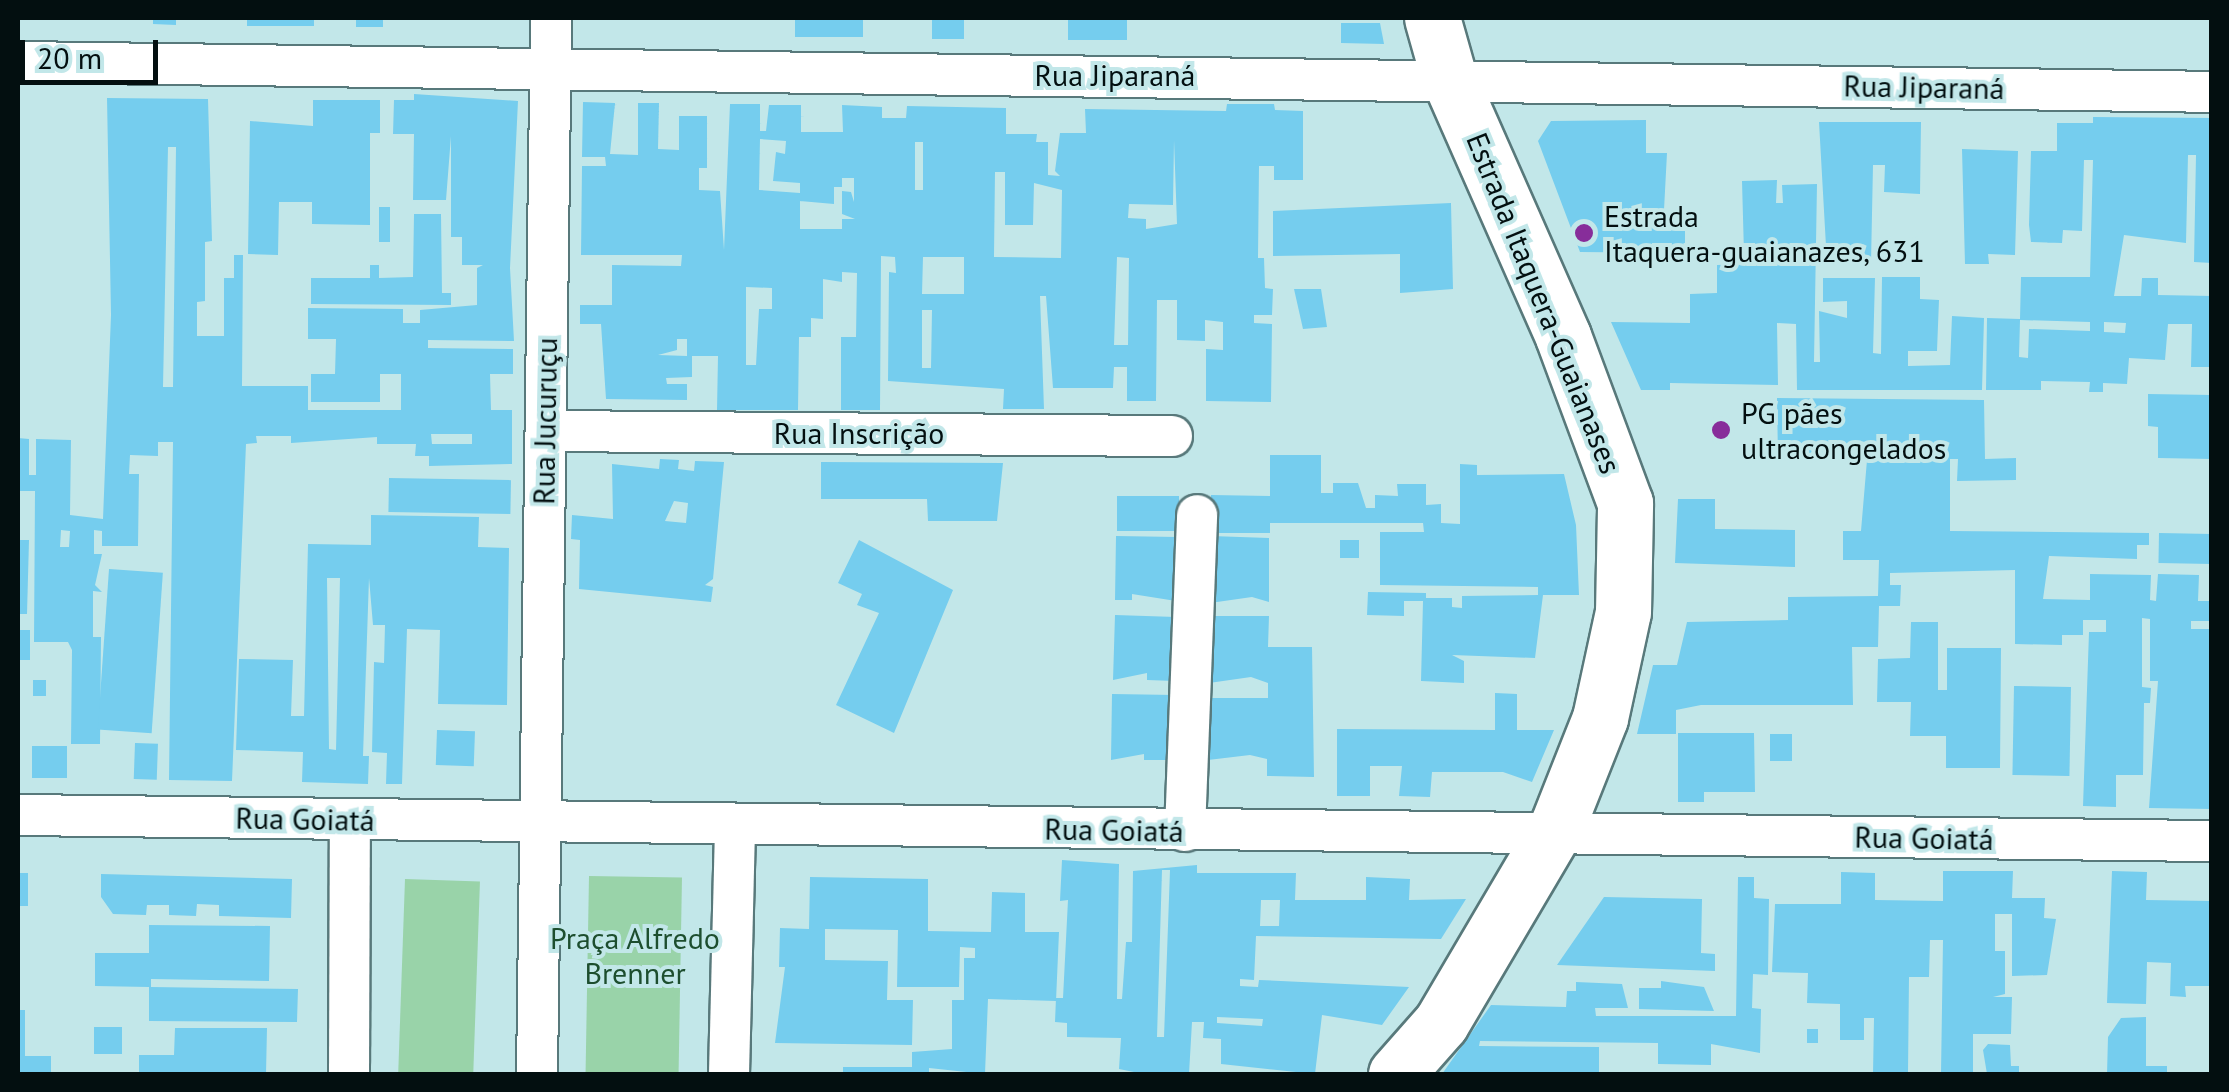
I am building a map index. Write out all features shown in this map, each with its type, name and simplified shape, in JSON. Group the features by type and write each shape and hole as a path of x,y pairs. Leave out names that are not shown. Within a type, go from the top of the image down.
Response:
{"main road":[{"name":"Estrada Itaquera-Guaianases","path":"1396,1074 1441,1024 1552,835 1604,700 1623,612 1625,503 1563,336 1449,78 1432,18"}],"street":[{"name":"Rua Jucuruçu","path":"540,824 550,18"},
{"name":"Rua Jiparaná","path":"18,62 550,71 1449,78 2212,92"},
{"name":"Rua Inscrição","path":"546,430 1172,436"},
{"path":"1184,831 1197,515"},
{"name":"Rua Goiatá","path":"18,815 540,824 2212,840"},
{"path":"349,1074 350,820"},
{"path":"537,1074 540,824"},
{"path":"729,1074 735,826"}],"green space":[{"name":"Praça Alfredo Brenner","path":"589,876 682,878 679,1074 586,1074"},
{"name":"Praça Alfredo Brenner","path":"405,879 480,882 473,1074 398,1074"}],"building":[{"path":"153,18 176,18 176,25 153,24"},
{"path":"247,18 314,18 314,26 247,26"},
{"path":"356,18 383,18 383,27 356,27"},
{"path":"795,18 863,18 863,37 795,37"},
{"path":"932,18 964,18 964,39 932,39"},
{"path":"1068,18 1127,18 1127,40 1068,40"},
{"path":"1341,23 1380,23 1384,44 1341,43"},
{"path":"414,94 518,101 510,268 514,341 428,340 428,348 513,349 513,374 490,374 491,410 512,410 512,464 429,466 429,456 415,456 416,444 377,444 377,437 291,443 291,436 256,436 257,443 246,444 232,781 169,780 173,442 158,442 158,456 130,455 129,474 139,474 138,546 102,546 102,531 94,530 94,554 102,554 95,585 102,592 93,591 93,637 101,637 100,744 71,744 72,650 68,642 34,642 35,491 18,491 18,438 29,439 29,475 36,475 36,439 71,440 70,515 103,519 111,315 107,98 208,99 212,241 205,242 205,301 197,302 197,336 224,336 224,278 234,278 234,255 243,255 242,386 308,386 308,410 401,410 401,374 380,374 380,402 311,402 311,374 335,374 336,339 308,339 308,308 403,309 403,323 420,323 420,310 477,305 477,268 483,265 462,265 462,237 451,237 451,136 446,200 413,200 414,134 393,134 394,100 414,100","holes":["168,147 176,147 173,387 163,387","431,434 472,434 472,444 432,444","61,530 70,531 69,547 60,547"]},
{"path":"313,100 380,100 380,133 370,133 370,225 312,224 312,202 279,202 278,255 248,254 250,121 313,126"},
{"path":"583,102 615,103 610,154 638,155 638,103 659,103 658,149 679,150 679,116 707,116 707,168 699,168 699,190 720,191 724,250 730,104 760,104 760,131 766,131 769,105 801,105 801,132 843,132 842,105 882,107 882,118 906,118 907,106 1006,108 1006,134 1037,134 1036,142 1048,142 1048,175 1060,176 1055,171 1060,133 1086,133 1085,109 1226,111 1227,104 1274,104 1275,110 1303,111 1303,180 1274,180 1274,166 1259,166 1258,258 1264,258 1265,288 1273,289 1272,315 1254,315 1254,323 1272,324 1271,402 1206,401 1206,349 1223,350 1223,322 1205,320 1205,341 1177,340 1177,300 1157,300 1156,401 1127,401 1127,367 1114,367 1113,388 1053,388 1046,296 1040,296 1044,409 1003,409 1004,389 888,381 889,272 896,273 895,257 881,256 880,410 841,410 841,337 856,337 857,273 842,272 842,282 823,279 823,319 811,318 811,337 799,337 798,410 717,410 718,356 692,356 692,377 666,378 667,384 687,384 687,400 606,399 601,324 580,324 580,305 612,305 612,265 681,266 682,255 581,255 582,166 606,166 605,157 582,157","holes":["760,139 786,141 785,154 776,152 773,181 800,183 800,193 759,190","1174,140 1177,224 1146,229 1146,219 1128,218 1129,204 1173,205","915,142 923,142 923,190 915,190","995,172 1005,172 1005,225 1033,225 1034,183 1062,190 1061,258 994,257","842,178 854,178 854,202 851,192 842,191 842,214 855,219 842,219 842,229 800,229 800,201 834,204 834,187 842,187","923,257 964,257 964,294 922,294","1117,257 1129,258 1128,345 1114,345","746,287 772,288 772,309 759,309 756,365 746,365","922,310 932,310 931,368 922,368","677,339 687,339 687,356 658,355 677,350"]},
{"path":"2093,117 2212,118 2212,263 2194,262 2196,155 2188,155 2186,243 2124,235 2114,296 2141,296 2142,278 2158,278 2158,295 2212,296 2212,367 2191,367 2192,324 2168,324 2165,360 2129,358 2127,384 2103,383 2103,392 2089,392 2090,382 2041,381 2041,390 1986,390 1987,318 2020,319 2021,277 2090,277 2093,160 2084,160 2082,231 2063,230 2062,243 2031,242 2029,225 2031,151 2057,151 2057,123 2093,123","holes":["2020,320 2090,322 2090,331 2029,329 2028,358 2019,357","2104,322 2126,323 2125,333 2104,332"]},
{"path":"1646,120 1646,153 1667,153 1664,210 1639,211 1639,221 1685,221 1685,253 1580,252 1538,141 1551,121"},
{"path":"1819,122 1921,122 1920,194 1884,192 1885,165 1873,165 1871,263 1827,264"},
{"path":"1962,149 2018,151 2015,255 1988,254 1989,264 1965,264"},
{"path":"1777,180 1776,203 1783,203 1782,185 1817,184 1814,362 1820,362 1819,311 1847,318 1847,301 1823,302 1823,278 1875,278 1873,353 1881,354 1882,277 1920,277 1920,299 1939,300 1937,351 1908,351 1908,366 1950,365 1952,316 1984,318 1982,390 1797,390 1796,324 1777,323 1778,385 1670,383 1670,390 1641,390 1611,322 1690,323 1690,294 1717,293 1717,265 1776,263 1776,254 1744,254 1742,181"},
{"path":"1451,203 1453,289 1400,293 1400,254 1273,256 1273,211"},
{"path":"379,207 390,207 390,242 379,242"},
{"path":"414,214 441,214 442,293 451,293 451,305 311,304 311,278 370,278 370,265 379,265 379,278 413,277"},
{"path":"1294,289 1321,289 1327,327 1303,329"},
{"path":"2148,394 2212,395 2212,459 2158,458 2158,427 2148,426"},
{"path":"1777,398 1984,400 1985,459 2016,458 2016,480 1957,481 1958,459 1950,459 1950,531 2149,533 2149,545 2137,545 2137,559 2049,556 2043,599 2090,600 2090,574 2151,575 2150,600 2156,601 2158,574 2199,575 2198,601 2212,601 2212,621 2191,621 2191,629 2212,629 2212,809 2149,808 2158,681 2150,681 2150,619 2142,618 2142,687 2151,688 2150,703 2144,703 2143,775 2116,775 2116,807 2083,806 2089,632 2106,632 2106,620 2083,620 2083,635 2062,635 2062,645 2015,644 2015,570 1890,573 1890,585 1901,585 1900,606 1879,606 1878,647 1852,647 1853,705 1701,705 1676,710 1676,734 1637,734 1653,665 1677,665 1687,622 1788,620 1788,597 1878,596 1879,560 1843,560 1843,531 1861,531 1867,460 1778,459"},
{"path":"1270,455 1321,455 1321,493 1333,493 1333,483 1358,483 1366,508 1375,508 1375,495 1398,496 1397,484 1426,484 1426,505 1441,504 1441,523 1460,524 1460,464 1477,465 1477,475 1564,474 1576,525 1579,595 1543,595 1535,658 1452,655 1464,661 1464,683 1421,681 1423,601 1404,601 1404,616 1367,615 1368,592 1426,593 1426,598 1452,598 1452,607 1462,608 1462,596 1538,595 1538,587 1380,585 1380,532 1424,532 1423,523 1270,523 1270,533 1211,533 1211,495 1270,496"},
{"path":"660,459 679,460 678,469 694,471 695,461 724,462 713,579 705,585 713,587 711,602 579,589 580,540 571,539 572,515 613,519 612,464 659,469","holes":["674,501 688,503 686,523 665,521"]},
{"path":"821,462 1003,463 997,521 928,521 927,499 821,499"},
{"path":"389,478 511,480 510,514 388,512"},
{"path":"1117,496 1179,496 1179,531 1117,531"},
{"path":"1678,499 1715,499 1715,529 1795,530 1795,567 1675,563"},
{"path":"371,515 479,517 478,547 509,548 507,705 438,704 440,630 407,629 402,784 386,784 387,753 372,752 374,662 384,663 385,625 373,625 369,578 363,756 369,756 368,784 302,782 303,752 236,750 239,659 293,660 291,716 304,716 308,544 371,545","holes":["327,578 340,578 336,750 329,749"]},
{"path":"2159,533 2212,534 2211,564 2158,563"},
{"path":"1116,536 1177,537 1176,601 1132,594 1132,600 1115,600"},
{"path":"1211,536 1269,538 1269,602 1252,597 1210,603"},
{"path":"18,540 29,540 27,614 18,614"},
{"path":"859,540 953,590 894,733 836,705 879,613 857,605 862,594 838,583"},
{"path":"1340,540 1359,540 1359,558 1340,558"},
{"path":"109,569 163,573 152,733 98,730"},
{"path":"1115,615 1176,617 1175,681 1147,680 1147,673 1113,680"},
{"path":"1209,616 1269,616 1268,647 1312,647 1314,777 1267,776 1267,759 1250,755 1208,760 1209,698 1268,698 1268,683 1251,677 1209,683"},
{"path":"1911,622 1938,622 1938,690 1947,690 1947,648 2001,648 2000,768 1946,768 1946,736 1910,736 1911,702 1877,702 1878,659 1910,658"},
{"path":"18,630 30,630 30,660 18,660"},
{"path":"33,680 46,680 46,696 33,696"},
{"path":"2014,686 2071,687 2069,776 2012,775"},
{"path":"1495,693 1517,694 1517,730 1554,730 1532,782 1503,772 1432,772 1430,797 1399,796 1402,766 1370,766 1370,796 1337,796 1337,729 1495,730"},
{"path":"1112,694 1175,695 1174,760 1144,760 1144,754 1111,760"},
{"path":"437,730 475,731 474,766 436,765"},
{"path":"1678,733 1754,733 1755,792 1704,792 1704,802 1678,802"},
{"path":"1770,734 1792,734 1792,761 1770,761"},
{"path":"135,743 158,744 157,780 134,779"},
{"path":"32,746 67,746 67,778 32,778"},
{"path":"1062,860 1119,864 1117,999 1122,999 1126,942 1132,942 1133,871 1197,865 1197,873 1296,873 1295,900 1366,900 1366,877 1410,879 1409,900 1466,899 1441,939 1256,936 1254,980 1240,979 1240,986 1258,987 1259,980 1409,987 1382,1025 1322,1015 1315,1074 1221,1064 1221,1039 1203,1038 1204,1022 1192,1022 1189,1074 1144,1074 1119,1069 1121,1038 1067,1037 1067,1023 1055,1022 1056,998 1063,998 1068,900 1060,901","holes":["1162,870 1170,870 1164,1037 1157,1037","1261,900 1280,900 1279,926 1260,926","1217,1017 1263,1019 1262,1026 1217,1023"]},
{"path":"1943,871 2013,871 2012,898 2045,898 2044,918 2056,919 2047,975 2012,976 2012,914 1995,914 1995,951 2005,951 2005,994 1993,997 2012,997 2011,1034 1973,1034 1973,1074 1941,1074 1943,940 1930,940 1929,977 1909,977 1908,1074 1873,1074 1874,1018 1864,1018 1864,1040 1840,1040 1840,1004 1807,1003 1808,973 1772,972 1775,904 1841,904 1841,872 1875,873 1875,900 1943,901"},
{"path":"2112,871 2147,872 2146,900 2212,901 2212,986 2185,986 2186,997 2170,996 2171,963 2147,962 2146,1004 2107,1003"},
{"path":"18,873 28,873 28,906 18,906"},
{"path":"101,874 292,879 291,918 219,916 219,905 197,904 196,916 169,915 169,905 147,905 146,915 113,914 101,897"},
{"path":"810,877 928,879 928,931 991,932 992,892 1025,893 1025,932 1059,932 1056,1001 988,999 985,1074 929,1068 929,1074 843,1074 843,1067 912,1067 912,1052 952,1049 952,1000 964,1000 964,958 975,958 975,948 960,947 959,987 897,987 898,930 825,929 825,960 888,961 887,1000 913,1000 912,1045 775,1043 785,967 779,967 780,928 809,929"},
{"path":"1738,877 1754,877 1754,898 1769,899 1768,975 1753,974 1752,1008 1761,1009 1760,1053 1711,1044 1711,1065 1658,1064 1658,1043 1480,1041 1479,1046 1599,1047 1599,1074 1442,1074 1491,1005 1566,1007 1567,991 1576,991 1576,982 1622,984 1628,1008 1595,1008 1596,1016 1736,1016"},
{"path":"1604,897 1702,899 1701,953 1715,954 1715,971 1557,965"},
{"path":"149,925 270,926 269,981 151,979 151,987 298,989 297,1022 149,1021 149,987 95,986 95,953 149,953"},
{"path":"1661,981 1704,987 1714,1011 1639,1009 1639,988 1661,988"},
{"path":"18,1010 25,1010 25,1056 51,1056 51,1074 18,1074"},
{"path":"2146,1017 2146,1066 2167,1066 2167,1074 2107,1074 2108,1037 2121,1018"},
{"path":"94,1027 122,1027 122,1054 94,1054"},
{"path":"175,1028 267,1028 266,1074 139,1074 139,1055 174,1055"},
{"path":"1807,1029 1818,1029 1818,1043 1807,1043"},
{"path":"1988,1044 2010,1045 2011,1066 2019,1066 2019,1074 1987,1074 1983,1050"}],"place":[{"name":"Estrada Itaquera-guaianazes, 631","path":"1584,233"},
{"name":"PG pães ultracongelados","path":"1721,430"}]}
